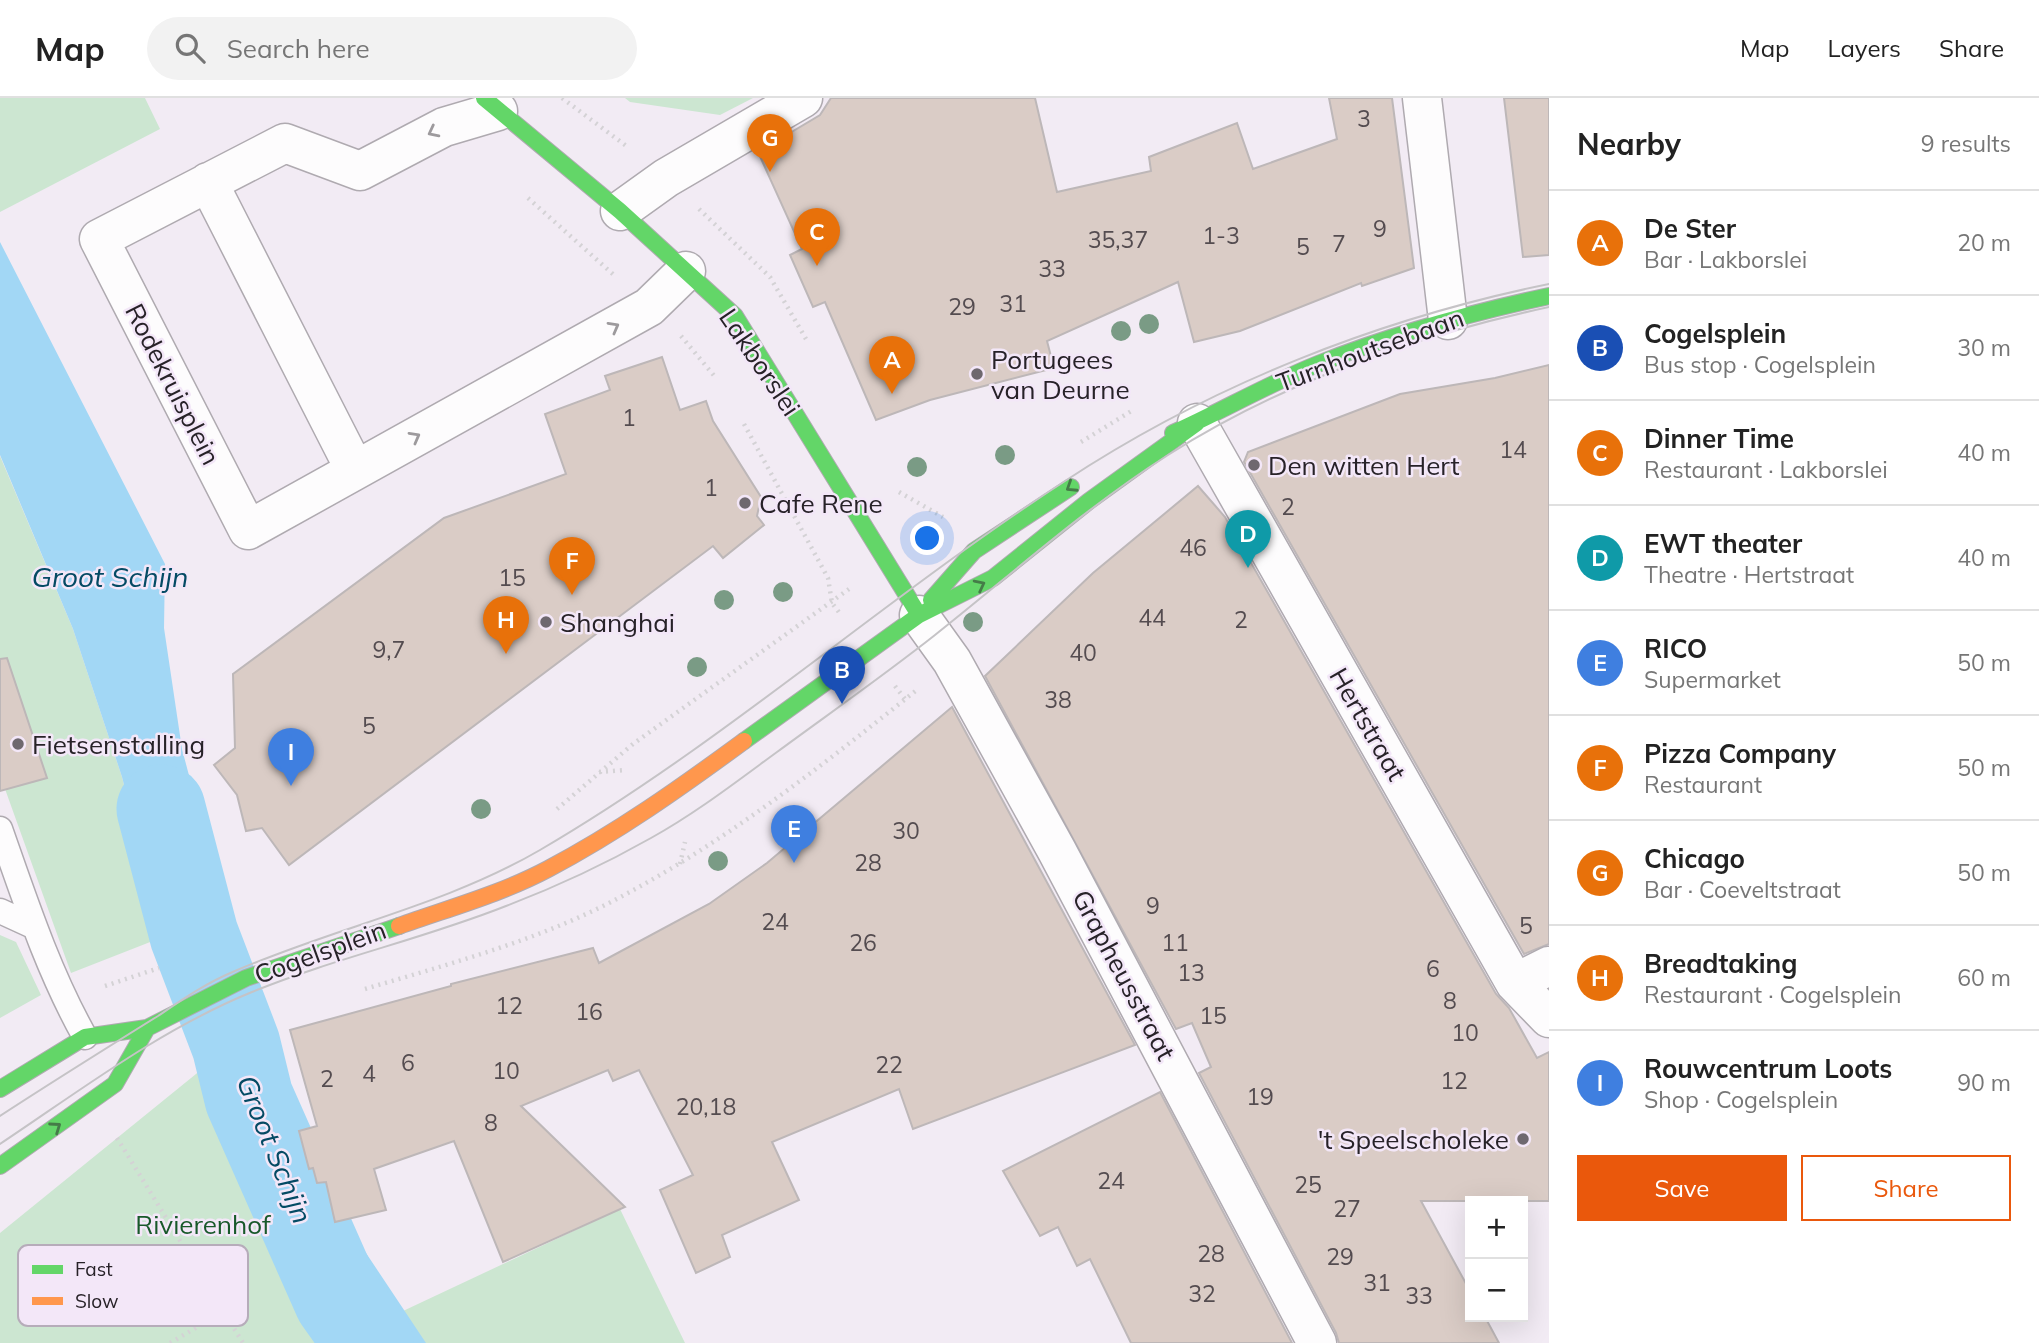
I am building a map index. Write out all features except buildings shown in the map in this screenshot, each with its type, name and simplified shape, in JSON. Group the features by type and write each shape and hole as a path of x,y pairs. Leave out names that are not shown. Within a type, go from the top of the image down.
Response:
{"main road":[{"name":"Lakborslei","path":"491,104 620,211 735,316 919,615"},
{"name":"Turnhoutsebaan","path":"1197,423 1317,365 1448,320 1549,296"},
{"name":"Cogelsplein","path":"147,1028 246,978 494,893 546,870 634,821 919,615 993,578 1089,501 1197,423"},
{"path":"1126,453 1197,423"},
{"name":"Cogelsplein","path":"919,615 974,551 1080,480"},
{"path":"0,1089 85,1037 147,1028"},
{"path":"0,1166 115,1084 147,1028"}],"street":[{"path":"620,211 666,178 803,98"},
{"path":"1422,98 1448,320"},
{"name":"Rodekruisplein","path":"491,104 360,171 285,144 99,239 248,530 649,307 686,271"},
{"path":"208,182 355,470"},
{"name":"Hertstraat","path":"1197,423 1515,983 1549,1018"},
{"name":"Grapheusstraat","path":"919,615 952,661 1051,838 1317,1343"},
{"path":"1515,983 1549,966"}],"lane":[{"path":"0,829 35,927 68,1007 85,1037"},
{"path":"0,911 35,927"}],"path":[{"path":"548,818 599,772 832,603"},
{"path":"884,705 888,712"},
{"path":"599,772 633,769"},
{"path":"680,865 685,838"},
{"path":"96,991 169,964"},
{"path":"116,1136 182,1245"},
{"path":"170,1343 199,1326"},
{"path":"232,1326 243,1343"}],"green space":[{"path":"0,98 145,98 160,129 0,212"},
{"path":"625,98 753,98 720,115 630,102"},
{"path":"0,456 73,629 122,777 163,937 71,973 0,775"},
{"path":"0,935 16,942 41,995 0,1018"},
{"name":"Rivierenhof","path":"269,1040 309,1169 313,1168 317,1183 326,1182 335,1222 344,1220 403,1311 620,1209 685,1343 0,1343 0,1233 212,1061"}],"water":[{"name":"Groot Schijn","path":"0,242 165,564 164,628 182,749 226,915 163,937 122,777 73,629 0,455"},
{"name":"Groot Schijn","path":"269,1040 303,1155 309,1169 313,1168 317,1183 326,1182 335,1222 344,1220 426,1343 330,1343 261,1229 236,1159 212,1061"}],"waterway":[{"name":"Groot Schijn","path":"161,809 194,935 236,1045 249,1098 338,1299 369,1343"}],"tram line":[{"path":"0,1116 224,976 273,955 466,886 540,850 675,763 999,526 1121,446 1178,415 1237,386 1359,336 1422,316 1549,284"},
{"path":"0,1144 122,1062 218,1007 283,980 443,929 525,899 598,866 668,828 731,786 896,665 1107,497 1137,475 1212,429 1304,383 1352,364 1449,332 1549,307"}],"traffic: fast":[{"path":"484,98 620,211 735,316 919,615"},
{"path":"1173,433 1281,380 1346,353 1432,325 1549,296"},
{"path":"744,741 919,615 993,578 1089,501 1197,423"},
{"path":"931,600 974,551 1071,487"},
{"path":"0,1089 85,1037 147,1028 246,978 399,926"},
{"path":"0,1166 115,1084 147,1028"}],"traffic: slow":[{"path":"399,926 493,893 548,869 648,809 744,741"}],"place":[{"name":"Chicago","path":"770,172"},
{"name":"Dinner Time","path":"817,266"},
{"name":"Portugees van Deurne","path":"977,374"},
{"name":"De Ster","path":"892,394"},
{"name":"Den witten Hert","path":"1254,465"},
{"name":"Cafe Rene","path":"745,503"},
{"name":"EWT theater","path":"1248,568"},
{"name":"Pizza Company","path":"572,595"},
{"name":"Shanghai","path":"546,622"},
{"name":"Breadtaking","path":"506,654"},
{"name":"Cogelsplein","path":"842,704"},
{"name":"Fietsenstalling","path":"18,744"},
{"name":"Rouwcentrum Loots","path":"291,786"},
{"name":"RICO","path":"794,863"},
{"name":"'t Speelscholeke","path":"1523,1139"}]}
